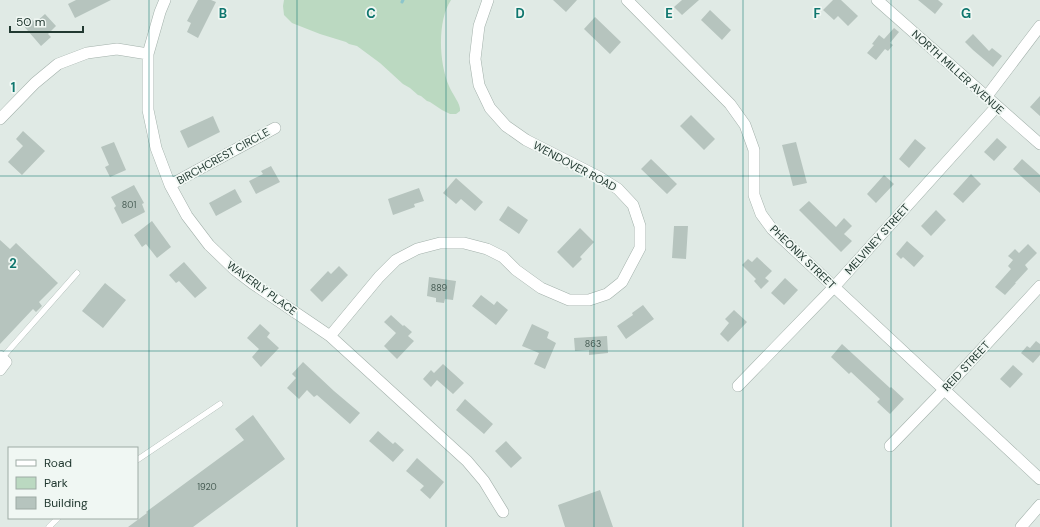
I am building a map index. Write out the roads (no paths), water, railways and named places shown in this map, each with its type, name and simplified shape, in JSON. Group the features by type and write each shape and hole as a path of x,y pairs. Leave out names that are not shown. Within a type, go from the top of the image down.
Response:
{"street":[{"name":"WAVERLY PLACE","path":"165,0 148,54 148,110 156,148 170,185 187,216 209,245 234,270 330,336 467,461 484,481 503,512"},
{"name":"WENDOVER ROAD","path":"330,336 379,277 396,260 417,249 440,243 464,243 487,249 502,258 541,288 569,300 589,300 607,294 622,282 640,248 640,226 633,205 618,188 526,140 506,126 490,108 479,85 475,59 478,26 488,0"},
{"name":"PHEONIX STREET","path":"627,0 730,104 746,125 754,150 754,195 761,214 772,229 1040,479"},
{"name":"NORTH MILLER AVENUE","path":"877,0 1040,144"},
{"path":"987,96 1040,26"},
{"path":"0,119 34,83 58,64 87,53 110,50 148,54"},
{"name":"MELVINEY STREET","path":"738,386 834,287 997,106"},
{"name":"BIRCHCREST CIRCLE","path":"170,185 275,128"},
{"name":"REID STREET","path":"890,446 1040,286"},
{"path":"0,370 6,362 1,357"},
{"path":"1021,527 1040,505"}],"lane":[{"path":"1,357 77,272"},
{"path":"138,459 220,404"},
{"path":"49,527 57,519"}]}
